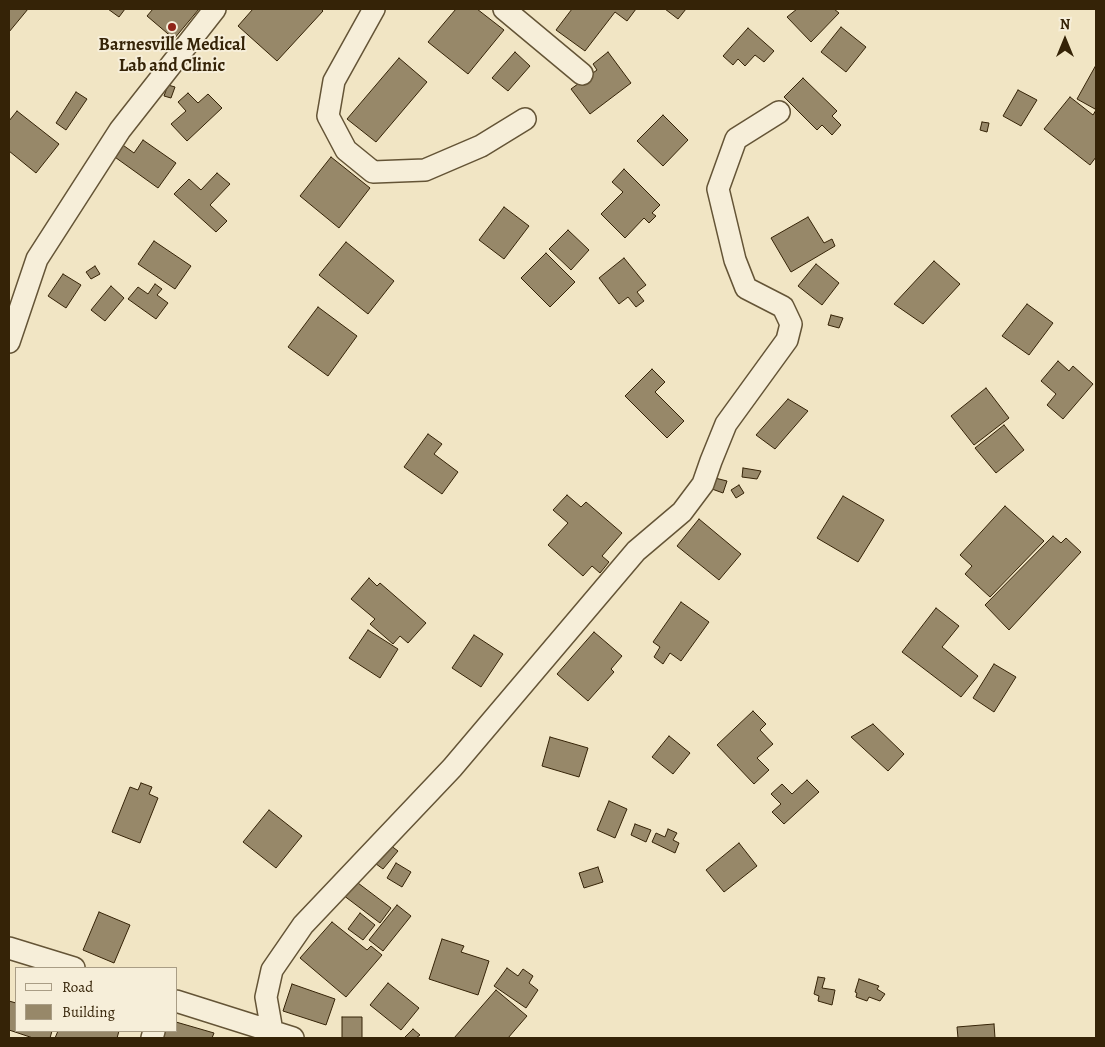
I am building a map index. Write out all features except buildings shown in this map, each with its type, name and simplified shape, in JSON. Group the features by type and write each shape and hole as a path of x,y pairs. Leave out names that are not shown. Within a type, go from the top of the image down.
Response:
{"street":[{"path":"9,342 37,259 120,130 216,9"},
{"path":"374,9 334,81 328,116 346,150 374,172 425,170 481,146 525,119"},
{"path":"504,9 582,74"},
{"path":"272,1031 266,997 272,970 303,925 452,768 636,551 682,512 704,484 726,424 787,340 791,324 782,307 746,288 735,260 718,189 736,139 779,112"},
{"path":"9,948 71,967"},
{"path":"178,1002 293,1038"}],"place":[{"name":"Barnesville Medical Lab and Clinic","path":"172,27"}]}
